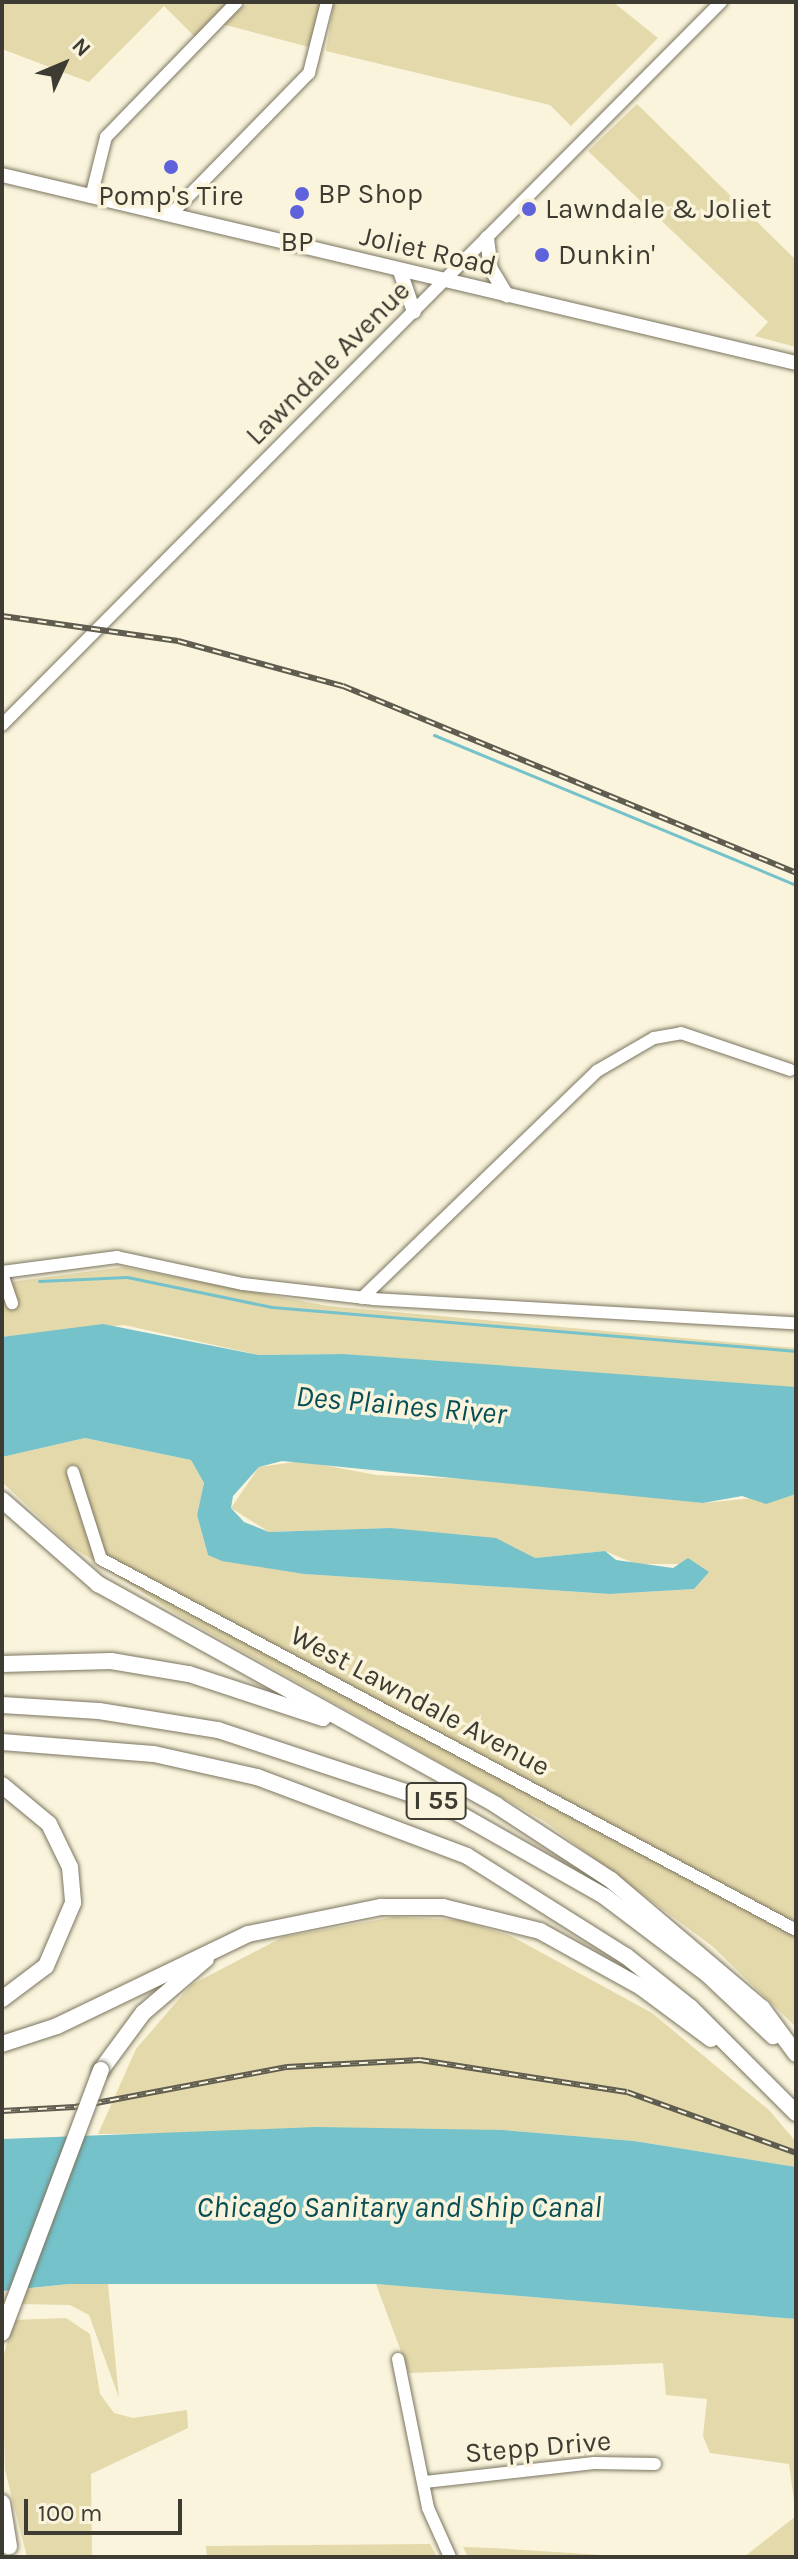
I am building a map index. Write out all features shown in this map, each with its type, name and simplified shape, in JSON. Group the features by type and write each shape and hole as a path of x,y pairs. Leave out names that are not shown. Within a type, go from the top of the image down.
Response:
{"highway":[{"path":"2,1501 98,1584 380,1741 611,1880 762,2008 796,2054"},
{"path":"2,1664 111,1661 189,1674 380,1741"},
{"name":"I 55","path":"2,1705 99,1711 218,1730 442,1804 636,1918 796,2061"},
{"name":"I 55","path":"2,1742 154,1754 257,1777 407,1828 568,1914 690,2007 796,2113"},
{"path":"2,1785 49,1824 70,1867 73,1903 46,1966 2,1999"},
{"path":"2,2044 57,2026 208,1949 285,1924 381,1907 494,1916 585,1952 763,2077"},
{"path":"2,2333 101,2070 127,2031 180,1977 228,1946 285,1924"},
{"path":"2,2503 11,2552"}],"main road":[{"name":"Joliet Road","path":"2,175 796,363"},
{"path":"487,238 491,269 507,296"},
{"path":"400,271 414,312"},
{"path":"2,2525 11,2552"}],"street":[{"path":"91,197 106,137 237,2"},
{"path":"170,215 309,73 327,2"},
{"name":"Lawndale Avenue","path":"2,725 721,2"},
{"path":"362,1298 597,1071 654,1038 681,1033 790,1070"},
{"path":"12,1303 2,1273 117,1257 243,1284 362,1298 796,1323"},
{"name":"West Lawndale Avenue","path":"73,1472 101,1559 796,1930"},
{"path":"398,2359 425,2482 450,2557"},
{"name":"Stepp Drive","path":"425,2482 594,2463 655,2464"}],"shaded area":[{"path":"2,2 233,2 197,39 164,6 89,82 2,49"},
{"path":"249,2 321,2 309,47 222,24"},
{"path":"334,2 613,2 658,38 571,126 550,105 326,51"},
{"path":"637,104 796,260 796,347 755,336 768,322 588,151"},
{"path":"123,1267 328,1306 796,1348 796,1391 344,1354 259,1355 124,1325 2,1337 2,1283"},
{"path":"85,1438 191,1460 204,1483 197,1515 208,1555 304,1574 610,1594 694,1589 685,1564 636,1564 605,1551 535,1558 390,1528 269,1532 231,1508 259,1467 302,1461 376,1475 513,1481 703,1503 796,1494 796,2027 712,1946 544,1821 178,1615 69,1545 2,1482 2,1457"},
{"path":"394,1917 459,1920 511,1936 652,2013 770,2111 796,2142 796,2167 634,2141 503,2130 98,2134 136,2049 191,1985 283,1937"},
{"path":"108,2284 119,2398 89,2315 70,2305 19,2304 25,2289"},
{"path":"376,2284 796,2319 796,2516 789,2464 710,2453 703,2436 707,2399 666,2395 663,2363 409,2373"},
{"path":"66,2318 90,2334 100,2394 114,2413 133,2418 187,2410 188,2428 91,2474 92,2557 27,2557 5,2470 2,2362 13,2320"},
{"path":"796,2516 796,2557 744,2557"},
{"path":"430,2544 437,2557 207,2557 206,2546"},
{"path":"463,2547 494,2548 635,2557 468,2557"}],"water":[{"name":"Des Plaines River","path":"103,1324 259,1355 344,1354 796,1387 796,1494 766,1504 742,1496 703,1503 282,1461 259,1467 233,1496 231,1508 244,1522 269,1532 390,1528 496,1538 535,1558 605,1551 616,1560 673,1568 688,1558 709,1572 694,1589 610,1594 304,1574 222,1561 208,1555 197,1515 204,1483 191,1460 85,1438 2,1457 2,1337"},
{"name":"Chicago Sanitary and Ship Canal","path":"317,2127 503,2130 634,2141 796,2167 796,2319 376,2284 69,2284 2,2291 2,2139"}],"waterway":[{"path":"434,735 796,885"},
{"path":"39,1281 127,1277 272,1307 796,1351"}],"railway":[{"path":"2,616 178,641 343,686 796,873"},
{"path":"2,2111 75,2107 287,2067 420,2060 627,2092 796,2153"}],"place":[{"name":"Pomp's Tire","path":"171,167"},
{"name":"BP Shop","path":"302,194"},
{"name":"Lawndale & Joliet","path":"529,209"},
{"name":"BP","path":"297,212"},
{"name":"Dunkin'","path":"542,255"}]}
